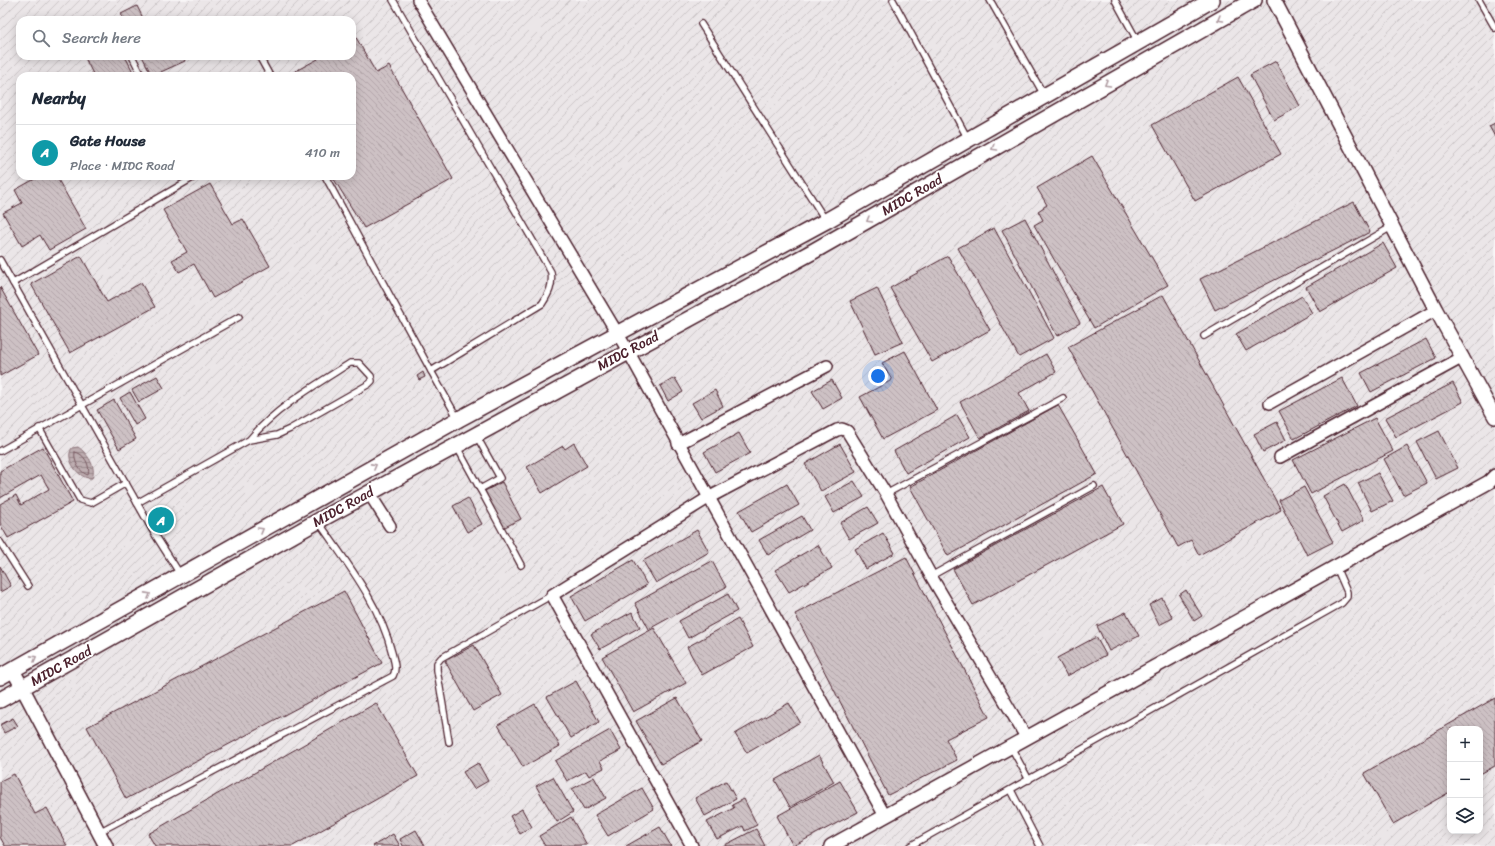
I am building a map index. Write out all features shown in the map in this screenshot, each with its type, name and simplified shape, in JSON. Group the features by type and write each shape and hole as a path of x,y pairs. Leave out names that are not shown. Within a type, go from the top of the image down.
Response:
{"main road":[{"name":"MIDC Road","path":"6,673 458,419 826,221 1212,0"},
{"name":"MIDC Road","path":"0,700 318,521 812,252 1254,0"}],"street":[{"path":"418,0 628,351 678,444 885,816"},
{"path":"1274,0 1393,225 1436,310 1495,417"},
{"path":"1270,403 1436,310"},
{"path":"1280,457 1463,357"},
{"path":"678,444 827,366"},
{"path":"692,846 552,595 708,498 842,429 847,431 886,494 931,576 1026,738"},
{"path":"831,846 1489,482 1495,476"},
{"path":"369,493 390,526"},
{"path":"6,673 23,687 106,846"}],"lane":[{"path":"393,0 551,272 552,283 542,304 431,371"},
{"path":"894,0 968,140"},
{"path":"990,0 1044,96"},
{"path":"1115,0 1139,42"},
{"path":"1479,0 1495,28"},
{"path":"701,24 826,221"},
{"path":"134,60 140,72"},
{"path":"261,60 268,72"},
{"path":"13,283 189,180"},
{"path":"327,180 458,419"},
{"path":"1204,336 1393,225"},
{"path":"0,260 137,503 181,576"},
{"path":"0,451 81,404 239,317"},
{"path":"137,503 250,440 270,418 295,398 350,362 359,363 371,376 372,382 369,384 290,429 277,435 250,440"},
{"path":"886,494 1063,398"},
{"path":"39,428 80,500 91,503 126,483"},
{"path":"476,434 500,478 480,489"},
{"path":"456,445 521,565"},
{"path":"931,576 1094,486"},
{"path":"98,832 393,676 395,673 387,634 377,610 318,521"},
{"path":"0,542 28,586"},
{"path":"910,846 1342,603 1347,597 1347,592 1336,566"},
{"path":"449,742 437,670 441,658 552,595"},
{"path":"1011,746 1028,780"},
{"path":"1011,790 1040,846"}],"shaded area":[{"path":"0,0 1495,0 1495,846 0,846"}],"water":[{"path":"78,447 85,453 92,465 92,478 82,476 71,463 70,453 72,448"}],"building":[{"path":"137,6 142,16 122,16 121,14"},
{"path":"356,37 376,73 389,66 453,179 364,228 334,180 356,180 356,72 294,72 316,60 356,60"},
{"path":"86,60 127,60 133,72 92,72"},
{"path":"144,60 185,61 161,72 150,72"},
{"path":"1276,61 1300,106 1274,120 1250,75"},
{"path":"1238,77 1281,154 1195,201 1152,125"},
{"path":"1495,123 1495,137 1489,126"},
{"path":"1092,156 1168,285 1094,328 1034,225 1043,220 1038,211 1047,205 1037,188"},
{"path":"33,180 58,180 86,229 49,250 40,235 22,246 3,213 22,203 15,190"},
{"path":"210,184 233,224 243,219 270,266 213,298 194,264 179,272 172,260 187,252 163,210"},
{"path":"1354,202 1370,232 1215,310 1200,279"},
{"path":"1025,218 1080,323 1057,336 1002,230"},
{"path":"994,228 1054,338 1019,357 958,248"},
{"path":"1383,243 1397,268 1320,312 1306,287"},
{"path":"81,256 107,302 141,283 155,307 70,353 31,284"},
{"path":"948,256 990,330 932,362 890,288"},
{"path":"0,287 38,355 0,376"},
{"path":"877,288 903,342 875,354 850,301"},
{"path":"1163,295 1281,510 1199,555 1191,540 1178,547 1068,347"},
{"path":"1302,296 1312,313 1246,351 1236,334"},
{"path":"1426,339 1436,358 1371,392 1361,373"},
{"path":"905,351 937,410 883,439 860,397 892,380 882,363"},
{"path":"1046,354 1056,372 1019,393 1029,411 980,438 960,402"},
{"path":"423,372 425,377 419,380 417,376"},
{"path":"157,376 164,388 139,402 132,390"},
{"path":"675,378 683,392 668,401 660,386"},
{"path":"1342,378 1357,406 1294,439 1279,411"},
{"path":"832,380 842,398 823,409 812,391"},
{"path":"1453,383 1463,402 1396,437 1385,418"},
{"path":"715,390 723,406 701,418 692,403"},
{"path":"130,392 145,419 135,425 120,398"},
{"path":"114,400 136,439 119,449 97,410"},
{"path":"1058,405 1097,474 948,556 910,487"},
{"path":"957,415 970,437 906,473 894,451"},
{"path":"1375,418 1393,451 1311,494 1293,460"},
{"path":"1277,422 1286,440 1263,452 1254,434"},
{"path":"1439,431 1458,468 1436,479 1417,442"},
{"path":"739,433 750,453 715,472 704,452"},
{"path":"574,443 587,466 542,493 527,467 563,446 565,449"},
{"path":"840,444 856,472 821,491 805,464"},
{"path":"1407,446 1427,483 1403,495 1384,459"},
{"path":"43,447 73,502 8,538 0,524 0,504 16,495 21,505 49,489 41,475 0,498 0,471"},
{"path":"1378,473 1393,501 1372,511 1358,483"},
{"path":"854,481 864,497 834,513 825,497"},
{"path":"502,482 521,519 503,528 483,492"},
{"path":"787,484 799,505 751,532 739,511"},
{"path":"1345,484 1364,520 1342,532 1323,496"},
{"path":"1103,487 1123,524 973,605 953,569"},
{"path":"1304,487 1333,542 1307,555 1279,500"},
{"path":"468,498 482,524 467,532 453,506"},
{"path":"868,507 878,523 849,539 840,523"},
{"path":"162,513 167,522 159,527 154,517"},
{"path":"802,516 810,530 768,555 759,540"},
{"path":"697,530 709,552 656,583 643,561"},
{"path":"883,533 895,553 866,569 855,549"},
{"path":"818,545 832,568 789,592 775,570"},
{"path":"906,557 989,717 946,739 957,760 888,795 795,614"},
{"path":"633,560 647,585 585,621 571,596"},
{"path":"712,561 726,587 649,629 635,603"},
{"path":"0,566 11,586 0,592"},
{"path":"1186,590 1202,616 1194,621 1179,595"},
{"path":"344,591 382,663 126,799 87,727"},
{"path":"728,594 737,611 688,638 679,621"},
{"path":"1162,598 1173,618 1159,625 1149,605"},
{"path":"632,612 640,627 600,649 591,634"},
{"path":"1126,612 1139,636 1109,651 1097,626"},
{"path":"738,619 753,647 702,675 687,647"},
{"path":"654,628 686,683 633,712 602,657"},
{"path":"1096,637 1106,655 1067,676 1057,658"},
{"path":"474,645 502,695 473,711 445,661"},
{"path":"576,681 599,722 571,738 547,697"},
{"path":"677,698 702,741 661,764 636,721"},
{"path":"1495,698 1495,766 1483,772 1483,726 1447,726 1447,794 1393,824 1364,773"},
{"path":"376,703 418,776 293,846 155,846 148,834"},
{"path":"789,703 800,722 747,753 735,734"},
{"path":"535,704 560,746 523,767 498,725"},
{"path":"13,718 18,726 4,733 0,725"},
{"path":"610,730 621,750 600,761 604,768 589,776 586,771 567,781 555,761"},
{"path":"819,755 834,782 790,807 775,780"},
{"path":"478,763 488,781 474,789 463,772"},
{"path":"14,774 35,814 47,808 67,846 5,846 0,837 0,781"},
{"path":"553,777 573,812 557,822 536,786"},
{"path":"594,777 606,798 584,810 572,789"},
{"path":"726,781 736,799 705,816 695,798"},
{"path":"840,781 858,812 793,846 777,816"},
{"path":"642,788 654,809 608,836 595,815"},
{"path":"744,799 757,825 745,831 743,826 717,839 707,822 734,808 732,805"},
{"path":"522,809 532,827 520,834 510,816"},
{"path":"571,817 587,845 545,846 539,836"},
{"path":"660,827 671,846 626,846"},
{"path":"756,829 765,846 723,846"},
{"path":"416,830 425,846 403,846 400,839"},
{"path":"393,834 400,846 373,846"}],"place":[{"name":"Gate House","path":"161,520"}]}
